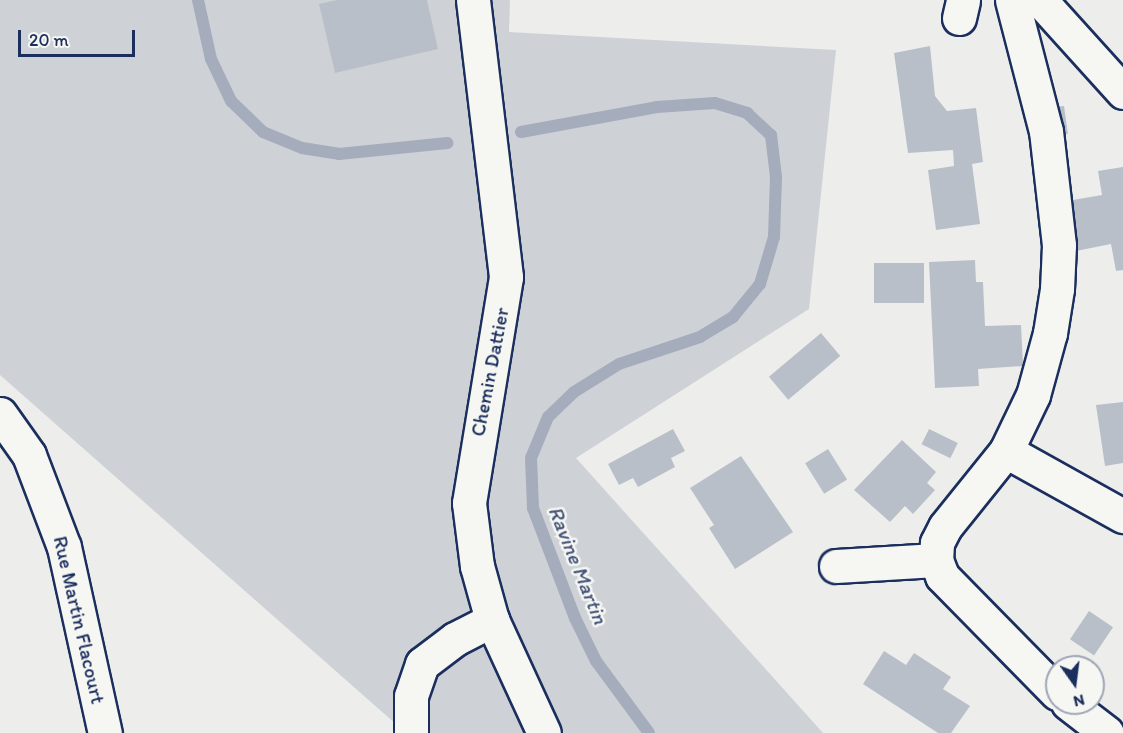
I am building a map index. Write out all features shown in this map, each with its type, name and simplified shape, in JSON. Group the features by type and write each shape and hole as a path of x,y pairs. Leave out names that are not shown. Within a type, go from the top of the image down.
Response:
{"street":[{"name":"Chemin Dattier","path":"473,0 506,277 469,503 477,566 492,620 544,733"},
{"path":"1012,0 1047,131 1059,245 1050,333 1033,395 1006,451 945,527 937,543 936,560 942,576 1045,681"},
{"path":"1040,0 1123,92"},
{"name":"Rue Martin Flacourt","path":"0,414 29,455 64,546 105,733"},
{"path":"1006,451 1123,516"},
{"path":"836,566 936,560"},
{"path":"411,733 411,696 422,664 455,639 492,620"},
{"path":"1084,715 1107,733"}],"shaded area":[{"path":"0,0 510,0 509,32 836,50 809,309 576,458 823,733 406,733 0,375"}],"building":[{"path":"337,0 427,0 438,49 335,73 319,4"},
{"path":"930,46 935,96 947,111 976,108 983,162 972,164 980,224 936,230 928,170 954,166 953,150 908,153 894,53"},
{"path":"1064,106 1068,134 1055,136 1051,108"},
{"path":"1123,167 1123,270 1116,271 1111,244 1076,251 1067,201 1102,195 1098,171"},
{"path":"975,260 976,282 983,282 985,326 1021,325 1023,366 978,369 979,386 935,388 929,262"},
{"path":"874,263 924,263 924,303 874,303"},
{"path":"821,333 840,356 788,400 769,377"},
{"path":"1123,402 1123,463 1105,466 1096,405"},
{"path":"673,429 685,451 671,458 675,467 638,487 633,478 619,485 608,464"},
{"path":"929,429 958,443 950,458 922,444"},
{"path":"902,440 936,472 927,483 935,490 913,514 905,506 890,522 854,490"},
{"path":"828,449 847,480 824,494 805,463"},
{"path":"741,456 793,532 735,569 709,528 714,525 690,488"},
{"path":"1089,611 1113,627 1093,655 1070,639"},
{"path":"884,651 906,665 914,653 951,677 943,689 970,706 951,733 938,733 863,684"}],"waterway":[{"name":"Ravine Martin","path":"198,0 211,59 231,101 263,132 302,148 339,154 447,143"},
{"name":"Ravine Martin","path":"521,132 657,107 715,103 747,113 771,135 776,177 774,237 760,284 733,317 700,337 619,364 574,392 548,417 531,458 533,508 575,618 596,661 649,733"}]}
